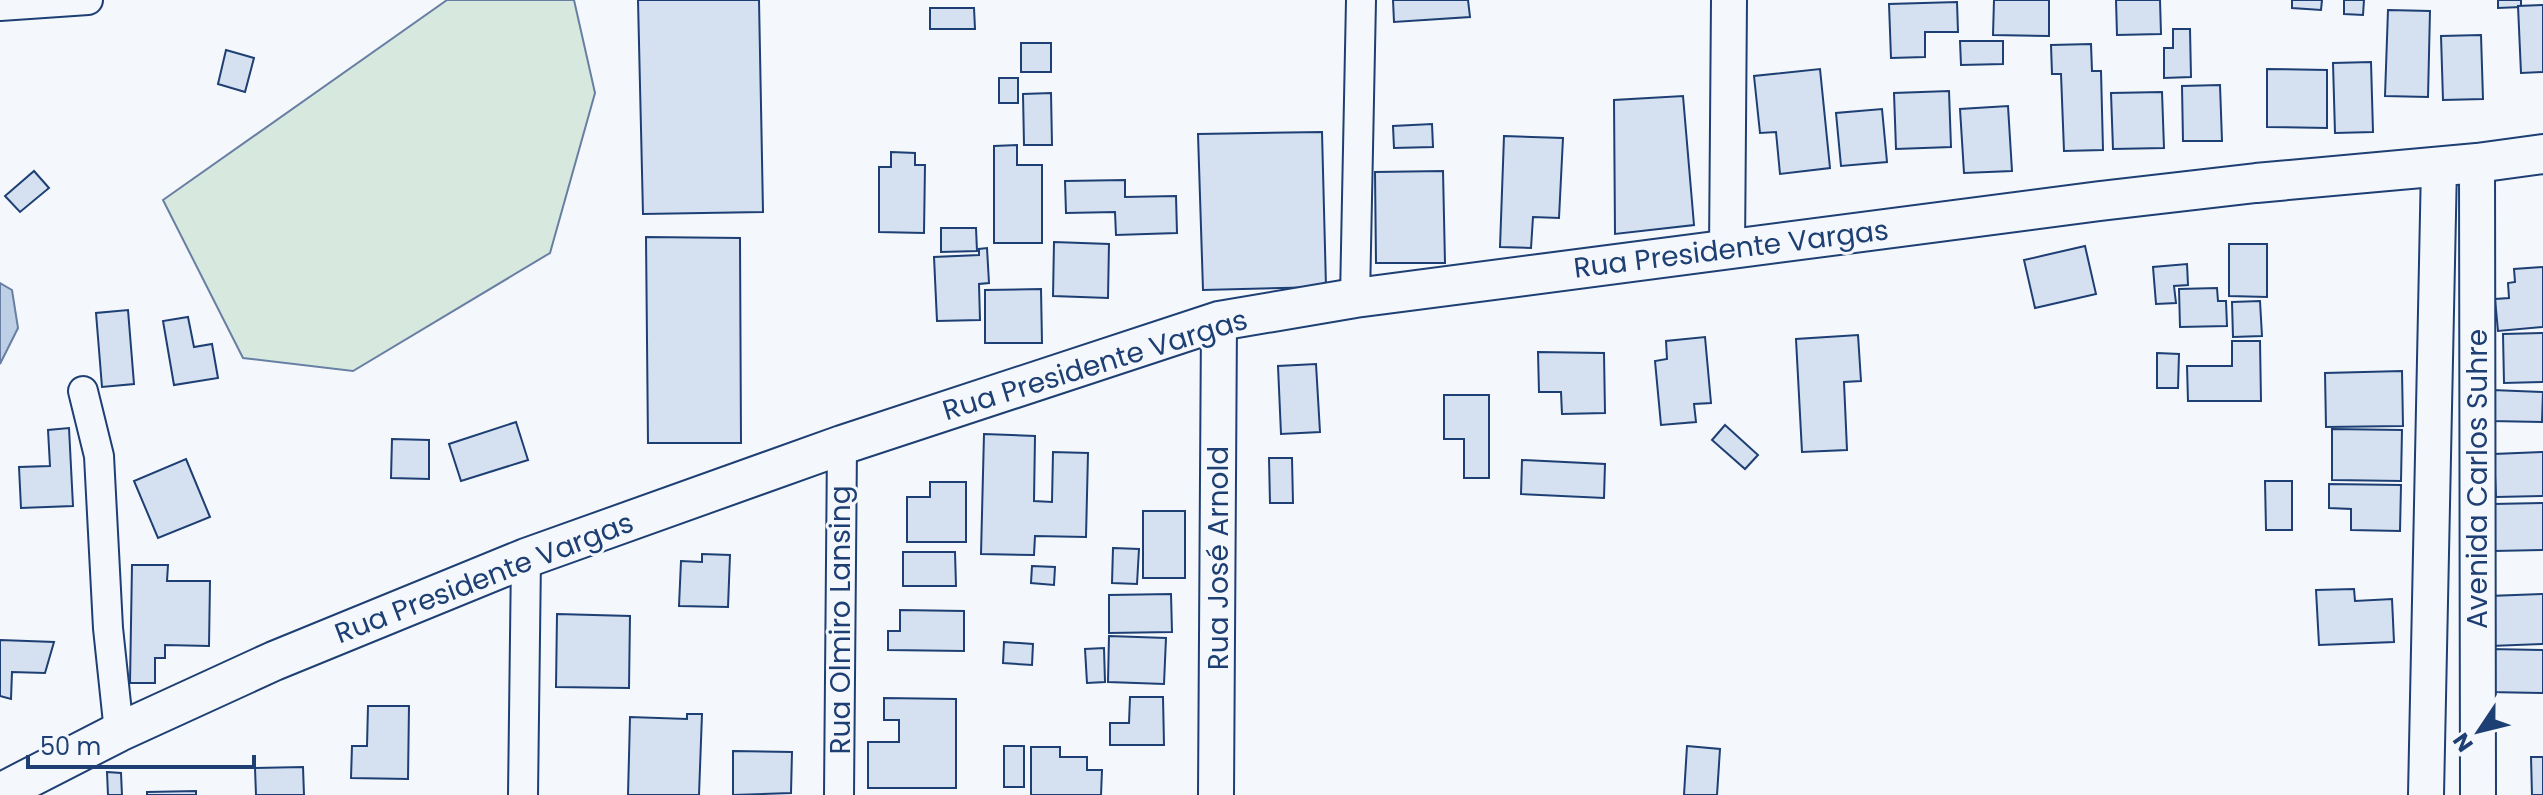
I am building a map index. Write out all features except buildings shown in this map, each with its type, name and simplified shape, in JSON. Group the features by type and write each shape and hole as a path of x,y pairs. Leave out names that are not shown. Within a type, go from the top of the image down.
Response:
{"main road":[{"name":"Rua Presidente Vargas","path":"0,793 119,732 274,661 526,558 842,445 1219,321 1355,298 2100,201 2543,154"}],"street":[{"path":"0,6 88,0"},
{"path":"1355,298 1361,0"},
{"path":"1727,250 1729,0"},
{"name":"Avenida Carlos Suhre","path":"2477,163 2478,795"},
{"name":"Avenida Carlos Suhre","path":"2426,795 2439,166"},
{"name":"Rua José Arnold","path":"1216,795 1219,321"},
{"path":"83,391 99,456 108,628 119,732"},
{"name":"Rua Olmiro Lansing","path":"839,795 842,445"},
{"path":"523,795 526,558"}],"shaded area":[{"path":"447,0 574,0 595,93 550,253 353,371 243,358 163,200"}],"water":[{"path":"0,283 12,290 18,328 0,364"}]}
